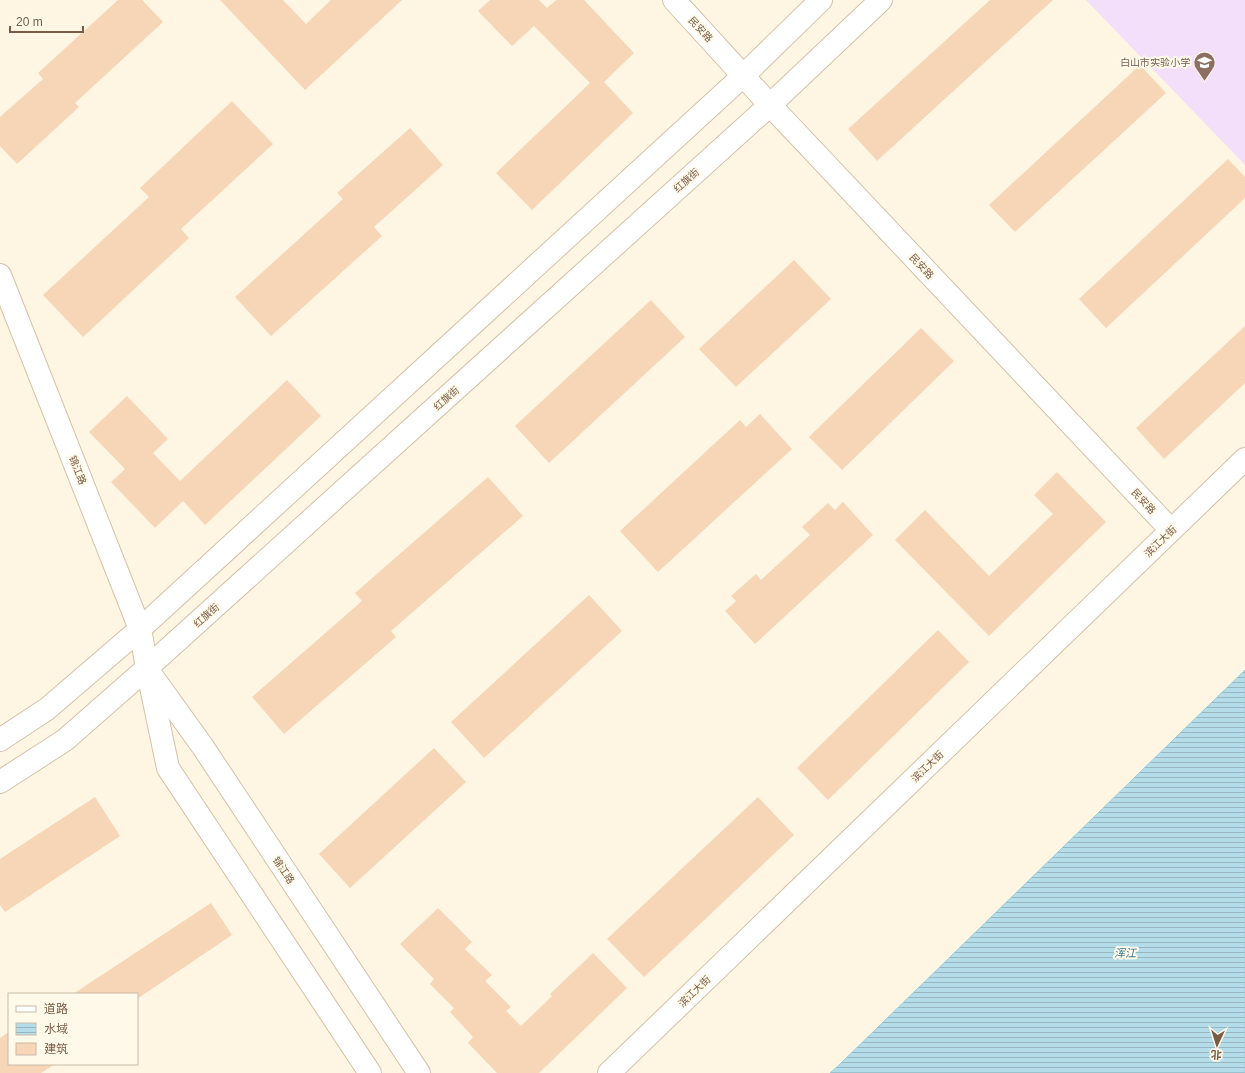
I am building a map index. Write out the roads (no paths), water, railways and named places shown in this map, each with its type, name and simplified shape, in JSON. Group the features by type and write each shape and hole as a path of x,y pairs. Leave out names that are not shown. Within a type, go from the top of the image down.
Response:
{"street":[{"name":"民安路","path":"674,0 770,105 1172,530"},
{"path":"0,740 47,709 140,629 744,75 821,0"},
{"name":"红旗街","path":"0,782 65,740 147,668 770,105 882,0"},
{"name":"锦江路","path":"0,275 140,629 168,768 370,1073"},
{"name":"滨江大街","path":"609,1073 1245,459"},
{"name":"锦江路","path":"147,668 203,747 419,1073"}],"water":[{"name":"浑江","path":"1245,670 1245,1073 830,1073 839,1065"}],"place":[{"name":"白山市实验小学","path":"1205,82"}]}
